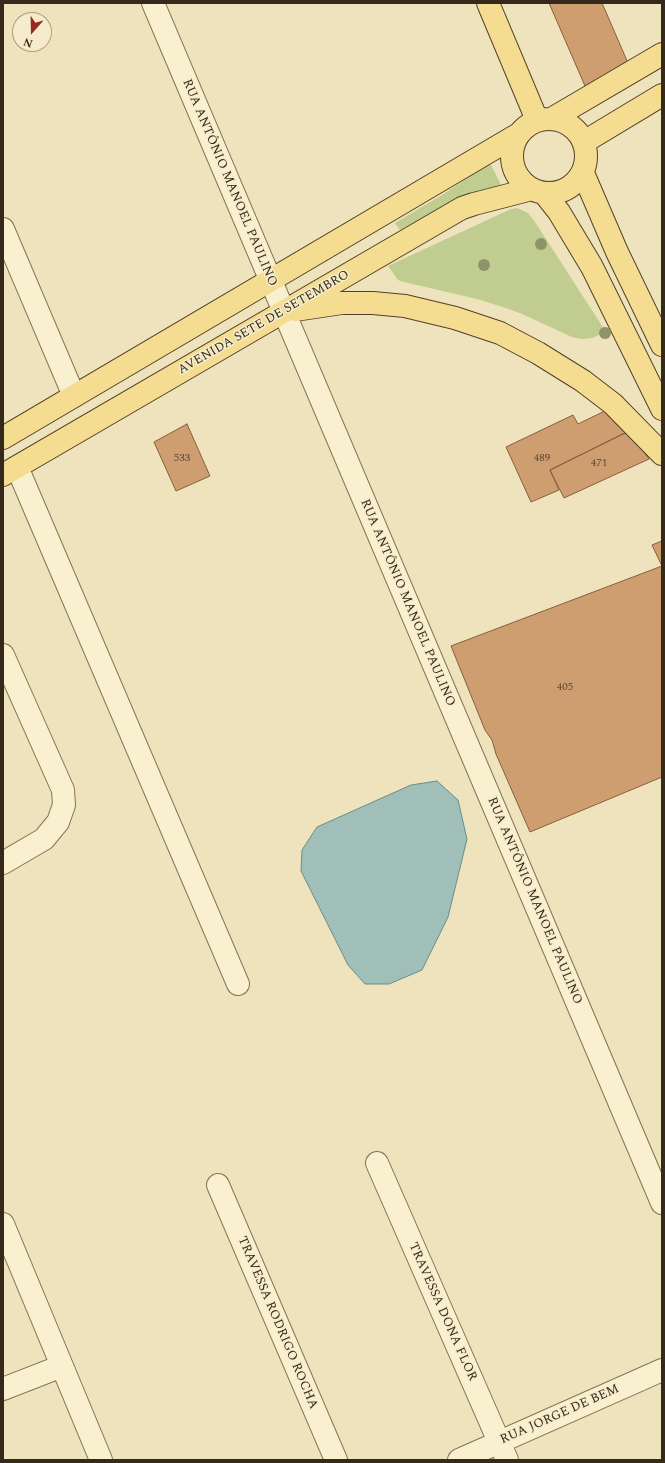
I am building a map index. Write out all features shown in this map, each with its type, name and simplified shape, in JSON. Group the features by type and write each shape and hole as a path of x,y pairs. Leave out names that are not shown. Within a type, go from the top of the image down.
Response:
{"main road":[{"path":"488,3 545,119"},
{"path":"3,438 517,136 526,126 545,119 662,54"},
{"path":"584,142 662,95"},
{"path":"538,191 556,193 566,189 576,182 583,173 586,163 587,152 579,133 572,126 563,121 545,119"},
{"path":"517,136 513,147 512,159 515,171 522,182 538,191 559,212 575,237 592,267 662,409"},
{"path":"583,173 617,252 662,345"},
{"name":"AVENIDA SETE DE SETEMBRO","path":"10,471 462,208 474,204 538,191"},
{"path":"284,312 342,303 373,303 405,306 455,318 500,333 538,353 583,381 613,404 662,454"}],"street":[{"name":"RUA ANTÔNIO MANOEL PAULINO","path":"153,3 662,1203"},
{"path":"3,229 74,396"},
{"path":"10,471 238,984"},
{"path":"3,655 63,790 64,805 58,822 44,839 3,863"},
{"name":"TRAVESSA DONA FLOR","path":"377,1163 503,1451"},
{"name":"TRAVESSA RODRIGO ROCHA","path":"218,1185 336,1460"},
{"path":"3,1224 101,1460"},
{"path":"3,1389 62,1366"},
{"name":"RUA JORGE DE BEM","path":"459,1460 503,1451 662,1370"}],"green space":[{"path":"490,163 501,185 448,203 400,230 395,223 442,195"},
{"path":"517,208 528,213 535,222 606,332 592,338 582,339 572,337 506,308 477,299 398,280 388,266 511,209"}],"water":[{"path":"437,781 458,800 467,839 448,917 422,970 389,984 365,984 348,965 301,871 302,850 317,827 411,785"}],"building":[{"path":"549,3 602,3 628,63 585,86"},
{"path":"613,407 629,431 550,470 559,490 531,502 506,447 573,415 578,424"},
{"path":"187,424 210,476 176,491 154,442"},
{"path":"629,431 649,459 564,498 550,470"},
{"path":"662,541 662,566 652,545"},
{"path":"662,566 662,777 530,832 496,754 492,740 485,730 451,646"}]}
